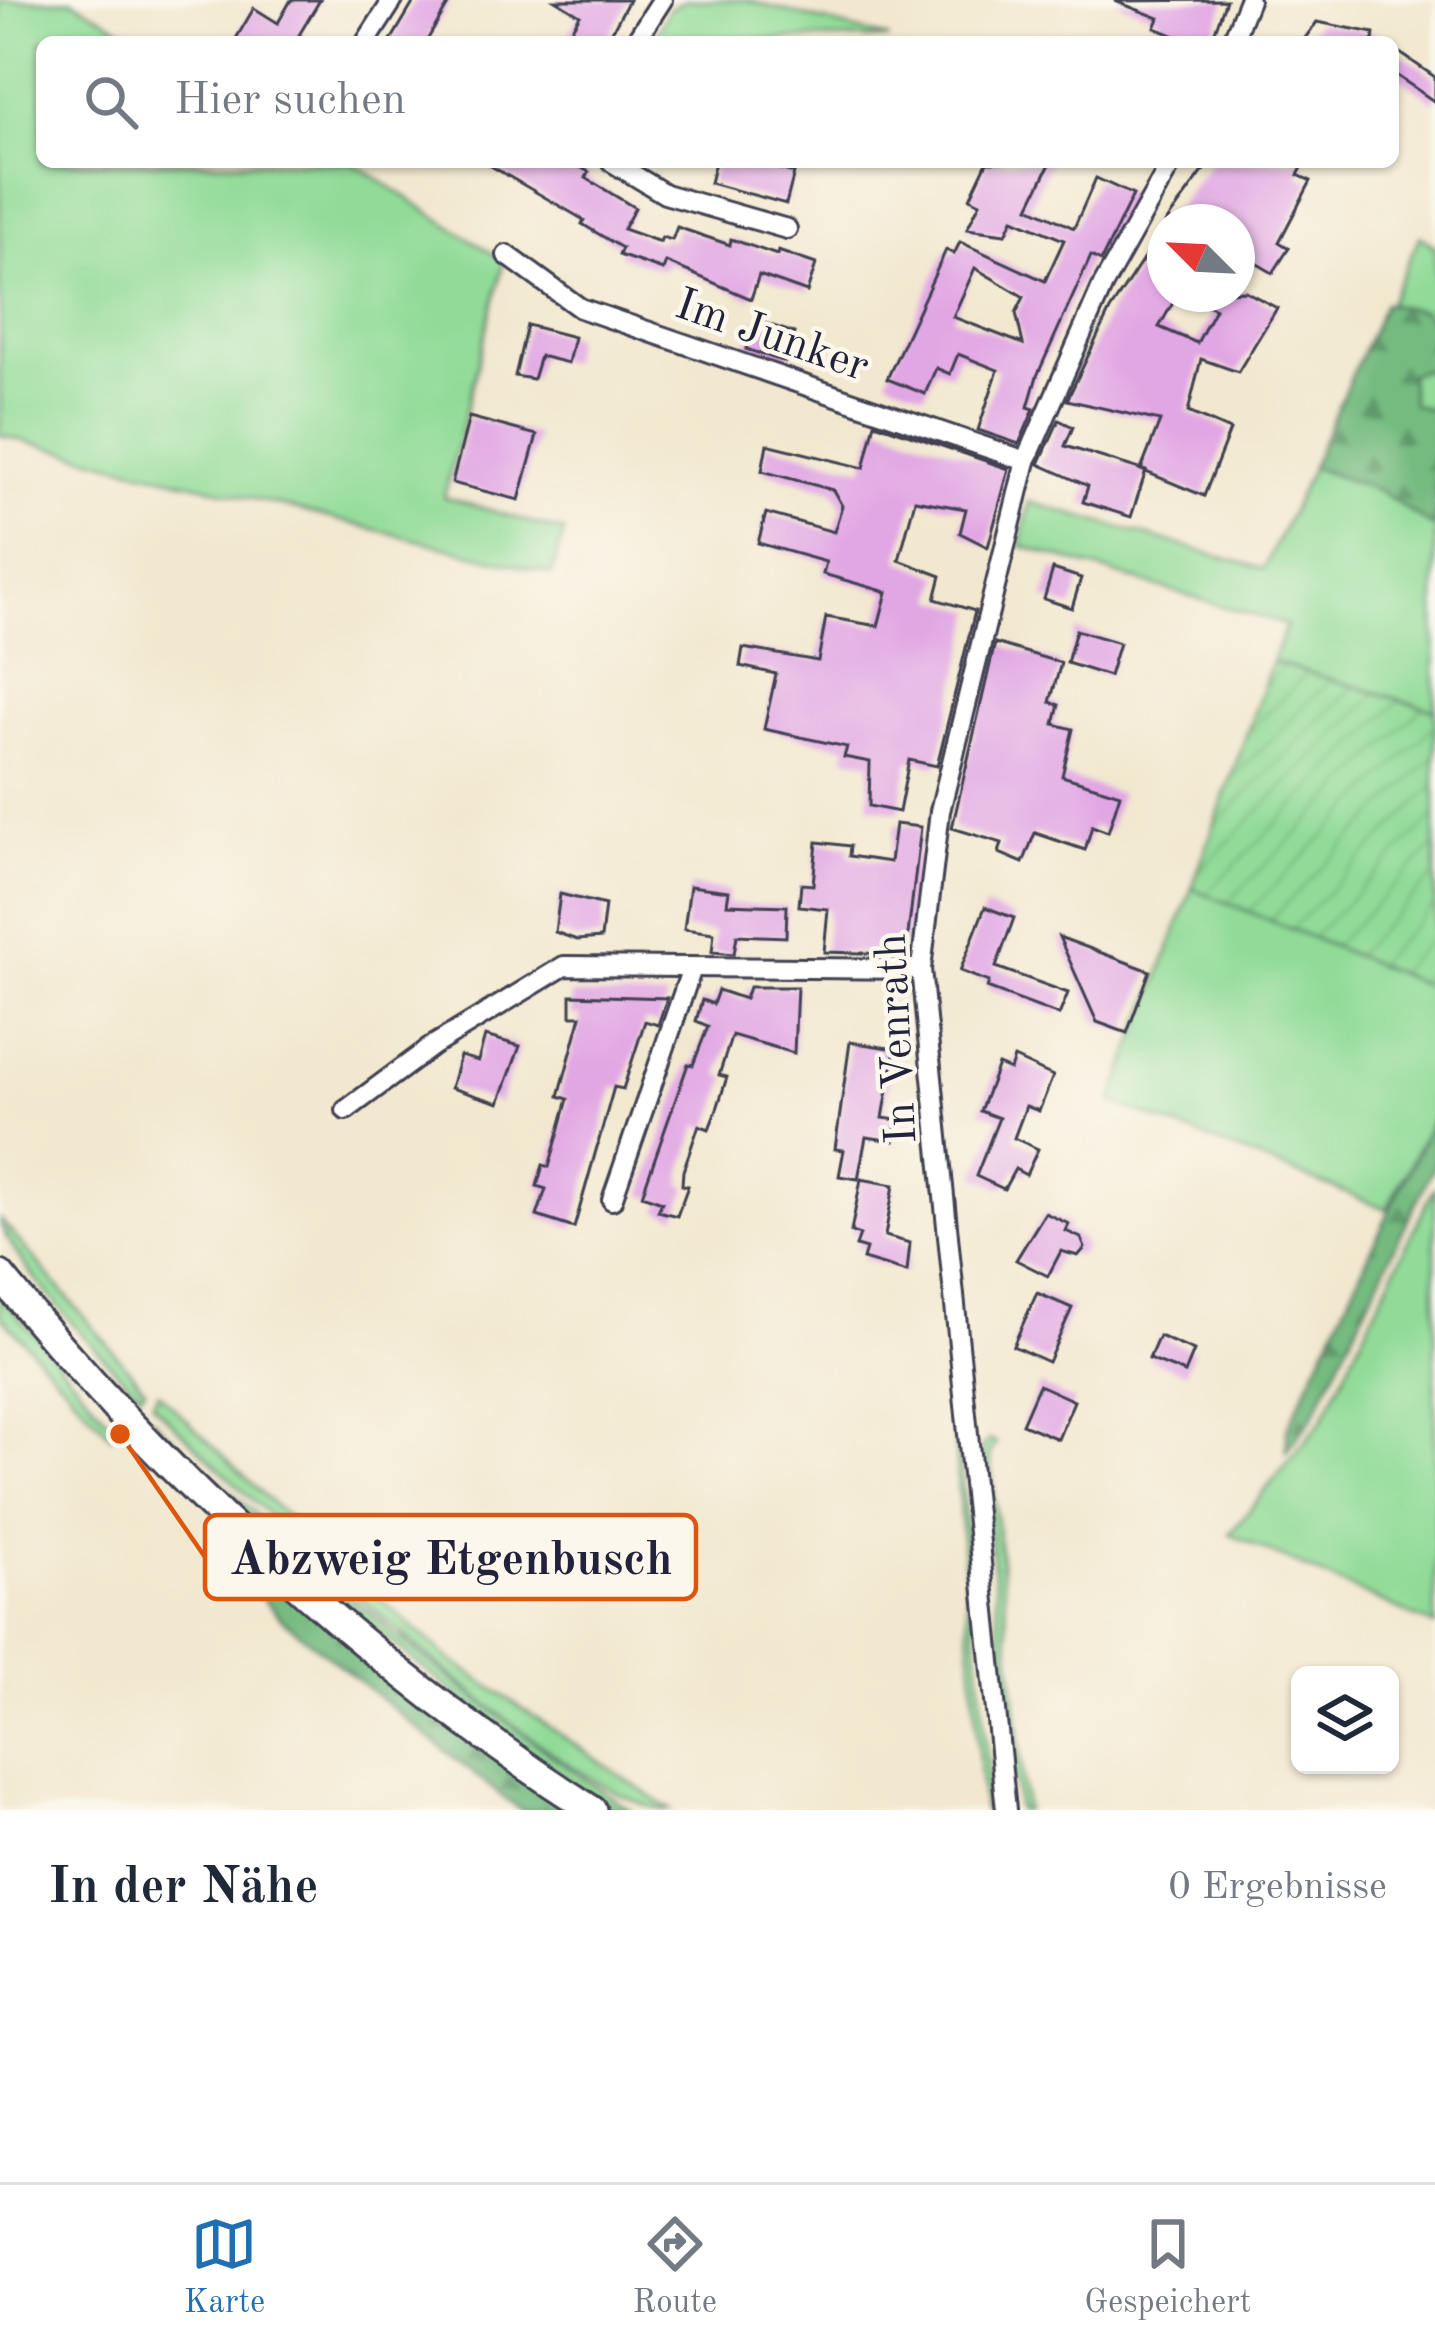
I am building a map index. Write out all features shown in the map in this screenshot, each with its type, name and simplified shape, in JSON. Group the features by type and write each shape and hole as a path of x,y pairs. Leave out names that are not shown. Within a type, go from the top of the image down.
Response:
{"street":[{"path":"370,36 393,0"},
{"path":"639,36 662,0"},
{"path":"1234,36 1249,0"},
{"path":"622,168 665,194 787,229"},
{"name":"In Venrath","path":"1006,1810 921,968 940,811 1026,461 1103,285 1169,168"},
{"name":"Im Junker","path":"507,255 580,308 1026,461"},
{"path":"346,1110 434,1046 563,966 921,968"},
{"path":"612,1201 692,968"},
{"path":"0,1275 132,1424 314,1597 439,1700 592,1810"}],"green space":[{"path":"0,0 72,0 135,36 36,36 36,168 361,168 504,261 444,497 564,532 552,574 0,435"},
{"path":"686,0 746,0 879,36 656,36 669,9"},
{"path":"1420,236 1435,247 1435,710 1272,662 1286,625 1021,546 1029,502 1264,569"},
{"path":"1384,303 1424,311 1435,323 1435,367 1409,374 1412,404 1435,411 1435,529 1380,491 1311,467"},
{"path":"1272,662 1435,710 1435,989 1192,888"},
{"path":"1192,888 1435,989 1435,1114 1387,1209 1112,1102"},
{"path":"1435,1114 1435,1164 1312,1418 1287,1451 1287,1429"},
{"path":"1435,1186 1435,1626 1230,1534 1321,1422"},
{"path":"0,1219 145,1388 141,1393 37,1282"},
{"path":"0,1295 113,1425 111,1436 0,1315"},
{"path":"158,1392 278,1509 448,1658 671,1810 624,1796 560,1758 485,1703 254,1501 152,1403"},
{"path":"152,1418 382,1624 503,1720 630,1810 585,1792 392,1643 153,1429"},
{"path":"953,1423 957,1423 992,1810 983,1810"},
{"path":"989,1440 996,1443 990,1454 1026,1810 1018,1810 981,1448"},
{"path":"240,1546 571,1810 522,1810 505,1799 281,1618 232,1566"}],"building":[{"path":"291,0 320,0 301,36 238,36 254,8 278,23"},
{"path":"415,0 451,0 430,36 394,36"},
{"path":"555,0 629,0 609,36 568,35 580,15"},
{"path":"1226,0 1213,36 1175,36 1155,28 1159,18 1115,1"},
{"path":"1317,22 1374,33 1374,36 1306,36"},
{"path":"1399,52 1435,77 1435,102 1399,77"},
{"path":"494,168 582,168 589,172 586,178 635,208 623,229 660,242 662,237 672,240 677,227 730,245 731,239 816,264 807,292 759,275 751,299 666,262 663,270 619,255 622,248 582,224 584,220"},
{"path":"714,168 777,168 794,173 786,204 710,183"},
{"path":"984,168 1048,168 1029,207 1074,228 1096,178 1133,195 1101,261 1091,256 1037,376 1028,407 1034,409 1019,444 978,430 998,370 958,354 950,374 936,368 925,394 887,379 946,250 954,254 960,242 1045,281 1064,240 1013,219 1006,234 967,229 980,203 970,198","holes":["975,268 1024,297 1016,313 1023,344 953,317"]},
{"path":"1206,168 1302,168 1298,175 1311,181 1279,242 1289,248 1273,273 1255,262 1255,204 1179,204"},
{"path":"1147,253 1147,312 1168,312 1159,327 1197,343 1213,312 1255,312 1255,296 1277,308 1238,372 1201,359 1188,412 1230,430 1204,496 1141,470 1160,421 1067,400 1110,310"},
{"path":"755,320 794,333 785,362 746,349"},
{"path":"527,325 574,337 568,363 540,356 533,379 515,376"},
{"path":"469,417 537,435 519,500 452,483"},
{"path":"1059,420 1073,427 1065,446 1146,471 1131,517 1083,502 1088,486 1039,464"},
{"path":"875,423 1009,469 988,547 960,533 966,509 915,500 899,560 941,576 935,599 975,611 937,766 909,760 899,812 869,806 870,762 844,757 847,747 764,729 776,674 740,666 743,648 818,661 826,617 878,626 887,592 823,574 826,562 758,543 766,513 834,532 842,506 833,490 762,471 767,444 864,468"},
{"path":"1053,569 1081,578 1072,608 1044,599"},
{"path":"1076,630 1119,643 1109,676 1067,663"},
{"path":"995,643 1061,663 1050,702 1059,705 1054,724 1073,729 1062,776 1120,794 1108,832 1092,826 1085,850 1035,833 1023,863 999,853 1002,843 952,828"},
{"path":"895,824 921,827 907,943 897,941 897,954 824,952 828,909 799,906 801,884 813,885 817,842 850,846 849,856 890,862"},
{"path":"690,886 729,891 727,904 787,906 786,937 737,935 734,954 712,952 714,933 684,929"},
{"path":"560,894 605,905 601,938 577,940 555,932"},
{"path":"985,907 1014,918 996,967 1068,993 1059,1015 987,988 989,982 960,971"},
{"path":"1059,937 1150,971 1127,1033 1097,1022"},
{"path":"749,987 797,987 794,1053 732,1035 719,1075 727,1077 709,1129 699,1125 683,1171 682,1185 688,1186 677,1216 658,1211 662,1202 642,1195 688,1064 693,1065 708,1026 696,1021 702,1000 713,1004 718,990 745,999"},
{"path":"571,995 667,998 658,1025 645,1021 623,1089 614,1087 574,1228 537,1216 546,1189 537,1186 543,1165 549,1167 568,1099 559,1096 581,1016 571,1016"},
{"path":"485,1036 520,1046 499,1103 451,1088 460,1056 478,1061"},
{"path":"850,1042 895,1049 883,1118 897,1120 894,1141 866,1137 858,1179 839,1176 844,1150 835,1149"},
{"path":"1014,1058 1053,1076 1039,1111 1026,1106 1014,1138 1038,1149 1026,1175 1015,1169 1004,1189 976,1176 999,1118 980,1111 998,1065 1010,1070"},
{"path":"861,1179 894,1185 885,1236 910,1243 907,1272 863,1259 866,1249 856,1246 860,1235 851,1232"},
{"path":"1045,1213 1069,1224 1066,1231 1081,1238 1085,1248 1078,1256 1061,1251 1048,1276 1016,1260"},
{"path":"1037,1293 1072,1308 1048,1362 1013,1346"},
{"path":"1159,1336 1194,1351 1185,1373 1149,1359"},
{"path":"1039,1385 1074,1401 1058,1439 1022,1424"}],"place":[{"name":"Abzweig Etgenbusch","path":"120,1434"}]}
